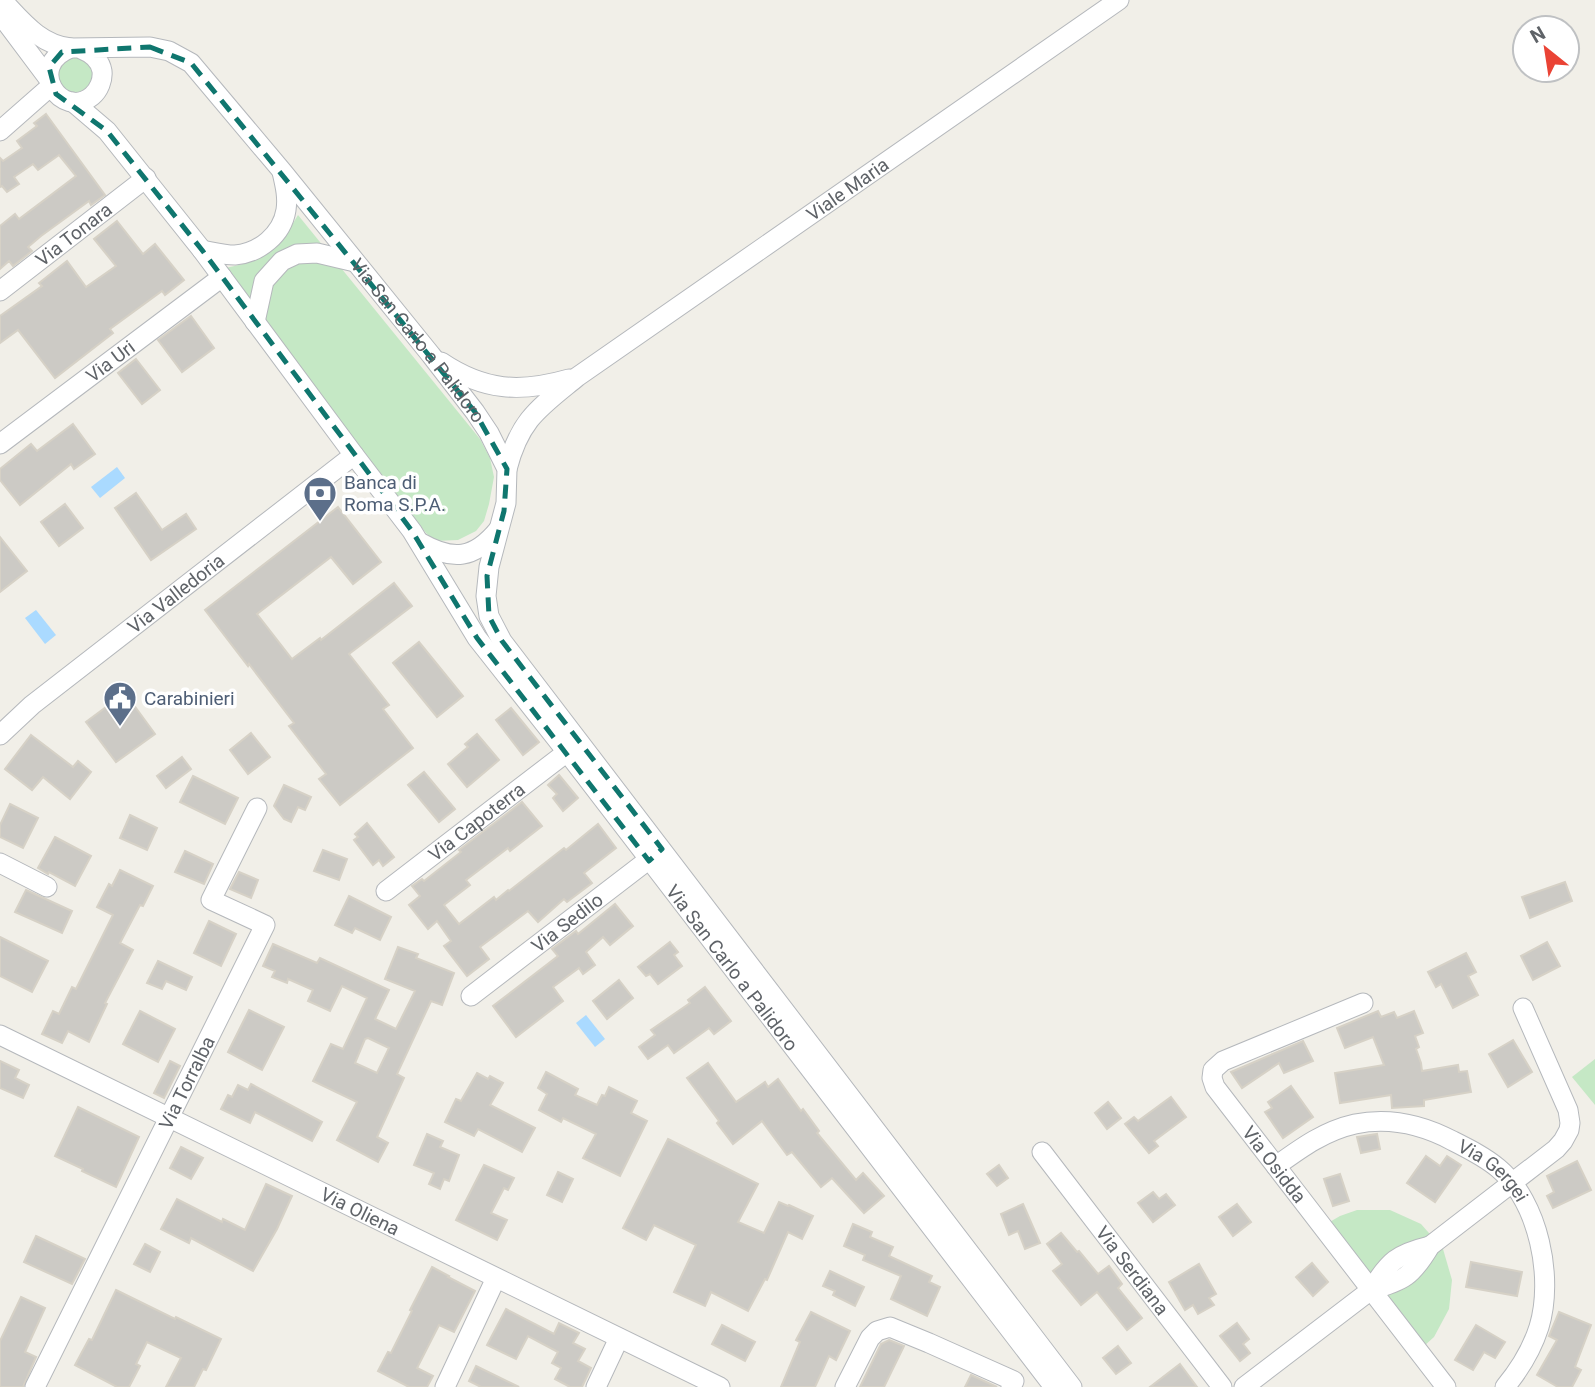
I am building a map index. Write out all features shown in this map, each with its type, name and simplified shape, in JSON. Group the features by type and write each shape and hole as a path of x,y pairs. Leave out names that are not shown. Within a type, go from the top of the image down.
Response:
{"street":[{"name":"Via San Carlo a Palidoro","path":"2,0 34,33 49,43 76,48 150,47 187,59 282,171 475,412 507,469 506,503 487,576 486,596 489,616 502,641 655,855 1054,1387"},
{"name":"Viale Maria","path":"507,469 517,437 529,419 545,402 577,377 1119,0"},
{"path":"0,14 50,82 56,94 64,99 73,102 90,97 97,91 102,74 96,58 89,52 76,48 62,52 54,58 49,67 50,82 0,131"},
{"name":"Via San Carlo a Palidoro","path":"73,102 107,131 202,250 420,543 477,638 567,752 655,855 1072,1387"},
{"path":"202,250 242,254 255,250 271,239 285,212 286,194 282,171"},
{"name":"Via Tonara","path":"0,291 146,178"},
{"path":"255,322 264,281 282,261 297,254 317,253 355,262"},
{"name":"Via Uri","path":"0,444 222,277"},
{"name":"Viale Maria","path":"431,355 457,372 498,386 534,387 577,377"},
{"name":"Via Valledoria","path":"0,735 32,705 354,455"},
{"path":"420,543 439,552 462,555 482,546 499,530"},
{"name":"Via Capoterra","path":"386,891 567,752"},
{"name":"Via Torralba","path":"35,1387 265,925 211,900 257,808"},
{"name":"Via Sedilo","path":"471,996 655,855"},
{"path":"0,863 47,887"},
{"name":"Via Osidda","path":"1363,1003 1223,1061 1213,1070 1212,1078 1215,1087 1446,1387"},
{"path":"1244,1387 1371,1290 1381,1273 1395,1259 1430,1246 1559,1146 1567,1135 1570,1123 1567,1104 1523,1008"},
{"name":"Via Oliena","path":"0,1035 720,1387"},
{"name":"Via Gergei","path":"1276,1166 1325,1133 1355,1124 1381,1121 1406,1124 1443,1136 1472,1150 1499,1169 1522,1198 1536,1229 1544,1282 1542,1314 1536,1335 1521,1366 1505,1387"},
{"name":"Via Serdiana","path":"1042,1152 1222,1387"},
{"path":"444,1387 496,1278"},
{"path":"845,1387 870,1339 877,1331 887,1328 929,1343 1013,1384 1033,1358"},
{"path":"596,1387 619,1338"}],"highlighted area":[{"path":"150,47 191,63 475,412 507,469 504,511 487,576 489,616 502,641 662,849 649,861 477,638 412,531 202,250 107,131 56,94 49,67 62,52"}],"green space":[{"path":"79,56 94,69 92,85 74,95 61,89 56,69 65,58"},
{"path":"298,215 480,439 490,458 494,477 484,521 476,531 458,540 435,541 426,533 224,268 250,262 269,252 284,237"},
{"path":"1595,1059 1595,1105 1572,1077"},
{"path":"1357,1210 1390,1210 1421,1224 1443,1249 1452,1280 1449,1309 1434,1337 1424,1346 1328,1223"}],"water":[{"path":"117,467 125,478 100,498 91,487"},
{"path":"36,610 56,635 45,644 25,618"},
{"path":"586,1015 605,1039 595,1047 576,1023"}],"building":[{"path":"46,114 105,195 91,205 89,201 41,236 28,247 32,251 13,266 9,261 0,269 0,226 15,214 19,219 76,176 59,155 38,170 33,164 14,177 19,184 7,192 0,187 0,158 3,161 22,148 17,141 37,126 34,123"},
{"path":"117,221 143,254 155,244 184,280 165,295 162,291 110,329 113,333 55,378 18,330 0,343 0,316 42,286 39,283 67,261 86,287 116,266 94,239"},
{"path":"191,316 214,348 182,372 158,340"},
{"path":"136,359 160,390 142,404 118,373"},
{"path":"73,424 95,454 74,469 71,464 20,505 0,480 0,469 31,444 37,451"},
{"path":"136,493 162,530 186,514 196,529 151,560 115,508"},
{"path":"65,504 83,528 59,546 41,522"},
{"path":"338,507 381,562 353,584 331,557 257,614 292,659 394,583 412,606 349,654 389,705 383,709 413,748 340,805 319,779 326,774 289,726 294,723 205,610"},
{"path":"0,537 27,571 0,592"},
{"path":"419,642 463,696 437,717 393,663"},
{"name":"Carabinieri","path":"125,693 155,734 116,762 86,722"},
{"path":"511,708 539,742 523,755 496,720"},
{"path":"251,733 270,757 248,774 230,750"},
{"path":"477,734 499,760 467,787 448,764 468,747 465,744"},
{"path":"31,735 73,767 78,761 91,772 70,799 43,777 32,790 5,769"},
{"path":"182,757 191,769 166,788 157,776"},
{"path":"424,772 455,809 439,822 408,785"},
{"path":"559,775 578,798 563,811 553,798 557,794 548,785"},
{"path":"193,776 238,798 225,824 180,802"},
{"path":"284,785 311,797 305,810 298,807 291,822 284,819 274,806"},
{"path":"522,802 542,826 466,880 470,885 444,905 459,924 494,897 496,900 509,891 564,848 566,850 598,824 616,848 584,873 592,883 567,902 564,899 538,922 528,911 480,947 489,959 467,976 444,946 451,941 437,921 428,929 409,905 420,896 412,886 422,879 424,881 461,852 459,850"},
{"path":"10,804 38,818 23,848 0,837 0,825"},
{"path":"130,815 157,828 147,850 120,838"},
{"path":"367,823 394,857 383,866 379,860 373,865 354,840 358,837 355,834"},
{"path":"55,837 91,856 75,886 38,868"},
{"path":"323,850 347,859 339,880 314,871"},
{"path":"185,851 213,864 204,884 175,872"},
{"path":"120,870 153,886 120,943 133,950 105,1003 107,1004 89,1042 68,1031 62,1043 42,1034 53,1011 59,1014 72,987 76,989 113,915 97,907"},
{"path":"239,872 258,880 251,898 230,889"},
{"path":"1565,882 1572,901 1530,918 1522,897"},
{"path":"26,890 72,911 62,933 15,912"},
{"path":"349,896 391,917 380,940 355,928 352,933 335,925"},
{"path":"615,904 633,926 610,945 603,937 586,952 595,965 583,974 579,968 553,987 563,1001 516,1037 493,1006 558,956 552,949 576,931 578,934"},
{"path":"209,921 236,934 221,966 194,953"},
{"path":"0,937 48,961 32,992 0,976"},
{"path":"670,942 678,952 674,955 682,966 658,984 650,974 646,976 638,967"},
{"path":"1547,942 1560,966 1533,980 1521,956"},
{"path":"273,944 317,963 320,958 389,990 375,1019 396,1029 415,991 385,979 398,947 418,954 416,958 454,973 442,1005 431,1001 397,1074 404,1078 377,1137 388,1143 378,1162 337,1140 357,1102 313,1081 331,1044 343,1049 367,998 342,986 330,1011 308,1001 313,990 288,979 287,983 272,977 275,971 263,966","holes":["365,1039 389,1048 377,1073 355,1063"]},
{"path":"1466,953 1476,972 1468,976 1478,995 1453,1008 1441,984 1436,987 1428,972"},
{"path":"158,961 192,977 186,990 166,981 162,989 147,983"},
{"path":"619,980 633,998 607,1019 593,1001"},
{"path":"705,987 731,1021 714,1034 709,1028 674,1053 668,1045 648,1059 639,1047 655,1035 651,1030 690,1003 688,1000"},
{"path":"249,1010 284,1027 262,1070 228,1052"},
{"path":"140,1011 175,1029 158,1062 123,1044"},
{"path":"1378,1011 1381,1017 1394,1012 1397,1018 1414,1011 1423,1033 1415,1036 1422,1071 1458,1065 1459,1072 1467,1071 1471,1092 1424,1100 1424,1106 1392,1108 1391,1095 1340,1103 1335,1073 1384,1065 1373,1037 1345,1048 1337,1028"},
{"path":"1513,1040 1532,1072 1508,1087 1489,1054"},
{"path":"1303,1041 1313,1061 1284,1073 1279,1063 1242,1088 1231,1072"},
{"path":"0,1061 19,1070 15,1078 29,1085 23,1098 0,1088"},
{"path":"170,1061 180,1066 164,1098 154,1093"},
{"path":"708,1063 736,1102 765,1082 768,1087 778,1079 819,1131 817,1133 856,1180 863,1173 884,1196 864,1213 832,1178 821,1187 792,1152 787,1155 762,1121 733,1144 687,1078"},
{"path":"546,1072 578,1089 575,1095 597,1105 609,1087 637,1101 631,1113 647,1121 620,1176 583,1158 596,1134 563,1118 561,1122 539,1110 547,1094 538,1088"},
{"path":"477,1073 503,1083 490,1105 535,1128 522,1152 478,1129 474,1136 445,1122 456,1099 461,1101"},
{"path":"251,1084 322,1122 312,1141 255,1112 250,1123 221,1109 228,1095 232,1097 238,1085 248,1090"},
{"path":"1291,1086 1313,1117 1283,1138 1265,1112 1272,1108 1268,1102"},
{"path":"1171,1097 1186,1117 1154,1141 1158,1146 1149,1153 1125,1124 1134,1117 1138,1121"},
{"path":"1108,1102 1121,1118 1107,1129 1095,1113"},
{"path":"78,1107 139,1137 116,1187 55,1156"},
{"path":"427,1134 443,1141 440,1147 459,1155 449,1181 444,1179 440,1189 429,1184 434,1173 414,1165"},
{"path":"1377,1134 1380,1149 1361,1153 1357,1137"},
{"path":"668,1139 758,1184 738,1222 764,1233 779,1202 813,1216 802,1239 788,1232 767,1280 765,1279 748,1311 711,1292 705,1306 674,1292 696,1245 654,1225 646,1240 623,1228"},
{"path":"181,1147 203,1158 191,1179 170,1168"},
{"path":"1426,1156 1440,1166 1447,1156 1461,1165 1435,1202 1407,1183"},
{"path":"1577,1161 1591,1190 1553,1208 1547,1196 1554,1192 1547,1176"},
{"path":"484,1165 514,1178 508,1190 504,1188 491,1213 507,1220 497,1240 456,1220"},
{"path":"999,1165 1008,1178 997,1186 987,1174"},
{"path":"558,1172 573,1179 562,1202 547,1195"},
{"path":"1340,1174 1349,1201 1333,1206 1324,1179"},
{"path":"266,1184 292,1196 253,1271 191,1238 189,1243 161,1229 177,1199 222,1222 223,1219 245,1230"},
{"path":"1153,1192 1159,1199 1166,1194 1175,1205 1153,1222 1138,1203"},
{"path":"1023,1204 1040,1243 1025,1249 1018,1231 1009,1235 1001,1214"},
{"path":"1237,1204 1251,1222 1233,1236 1219,1217"},
{"path":"853,1224 872,1232 870,1237 893,1247 889,1256 932,1276 929,1282 940,1287 927,1316 891,1299 901,1276 863,1260 865,1255 844,1246"},
{"path":"1061,1233 1098,1274 1109,1266 1122,1284 1118,1288 1142,1318 1127,1330 1097,1292 1081,1305 1053,1271 1062,1264 1047,1244"},
{"path":"36,1236 85,1259 72,1284 24,1262"},
{"path":"145,1244 160,1252 150,1272 134,1264"},
{"path":"1471,1262 1522,1272 1517,1296 1466,1287"},
{"path":"1312,1263 1328,1282 1313,1296 1296,1277"},
{"path":"1199,1264 1216,1294 1209,1298 1214,1305 1198,1314 1193,1305 1185,1310 1169,1282"},
{"path":"432,1267 475,1291 454,1332 439,1325 417,1368 433,1376 427,1387 409,1387 378,1371 388,1352 391,1353"},
{"path":"830,1271 864,1287 855,1306 833,1295 835,1291 823,1286"},
{"path":"116,1290 221,1339 206,1370 203,1369 194,1387 166,1387 181,1358 147,1342 136,1364 140,1366 129,1387 117,1387 75,1365 89,1339 92,1340"},
{"path":"21,1297 45,1308 25,1352 36,1357 23,1387 0,1387 0,1341"},
{"path":"506,1309 554,1334 559,1323 579,1333 573,1343 585,1349 578,1361 591,1368 582,1387 570,1387 555,1379 561,1368 552,1363 558,1352 528,1336 516,1359 487,1345"},
{"path":"811,1312 850,1331 836,1360 829,1356 815,1387 781,1387 800,1342 796,1340"},
{"path":"1559,1312 1591,1325 1575,1367 1581,1370 1572,1387 1558,1387 1537,1375 1557,1340 1549,1336"},
{"path":"1237,1323 1249,1339 1243,1344 1250,1353 1240,1361 1220,1336"},
{"path":"722,1325 755,1342 745,1361 712,1344"},
{"path":"1476,1325 1505,1342 1495,1358 1484,1352 1473,1370 1455,1360"},
{"path":"889,1340 904,1346 884,1387 860,1387 881,1344"},
{"path":"1118,1346 1131,1363 1116,1374 1103,1358"},
{"path":"1180,1364 1197,1387 1150,1387"},
{"path":"476,1366 519,1387 481,1387 469,1381"},
{"path":"971,1375 997,1387 965,1387"}],"place":[{"name":"Banca di Roma S.P.A.","path":"320,523"},
{"name":"Carabinieri","path":"120,728"}]}
